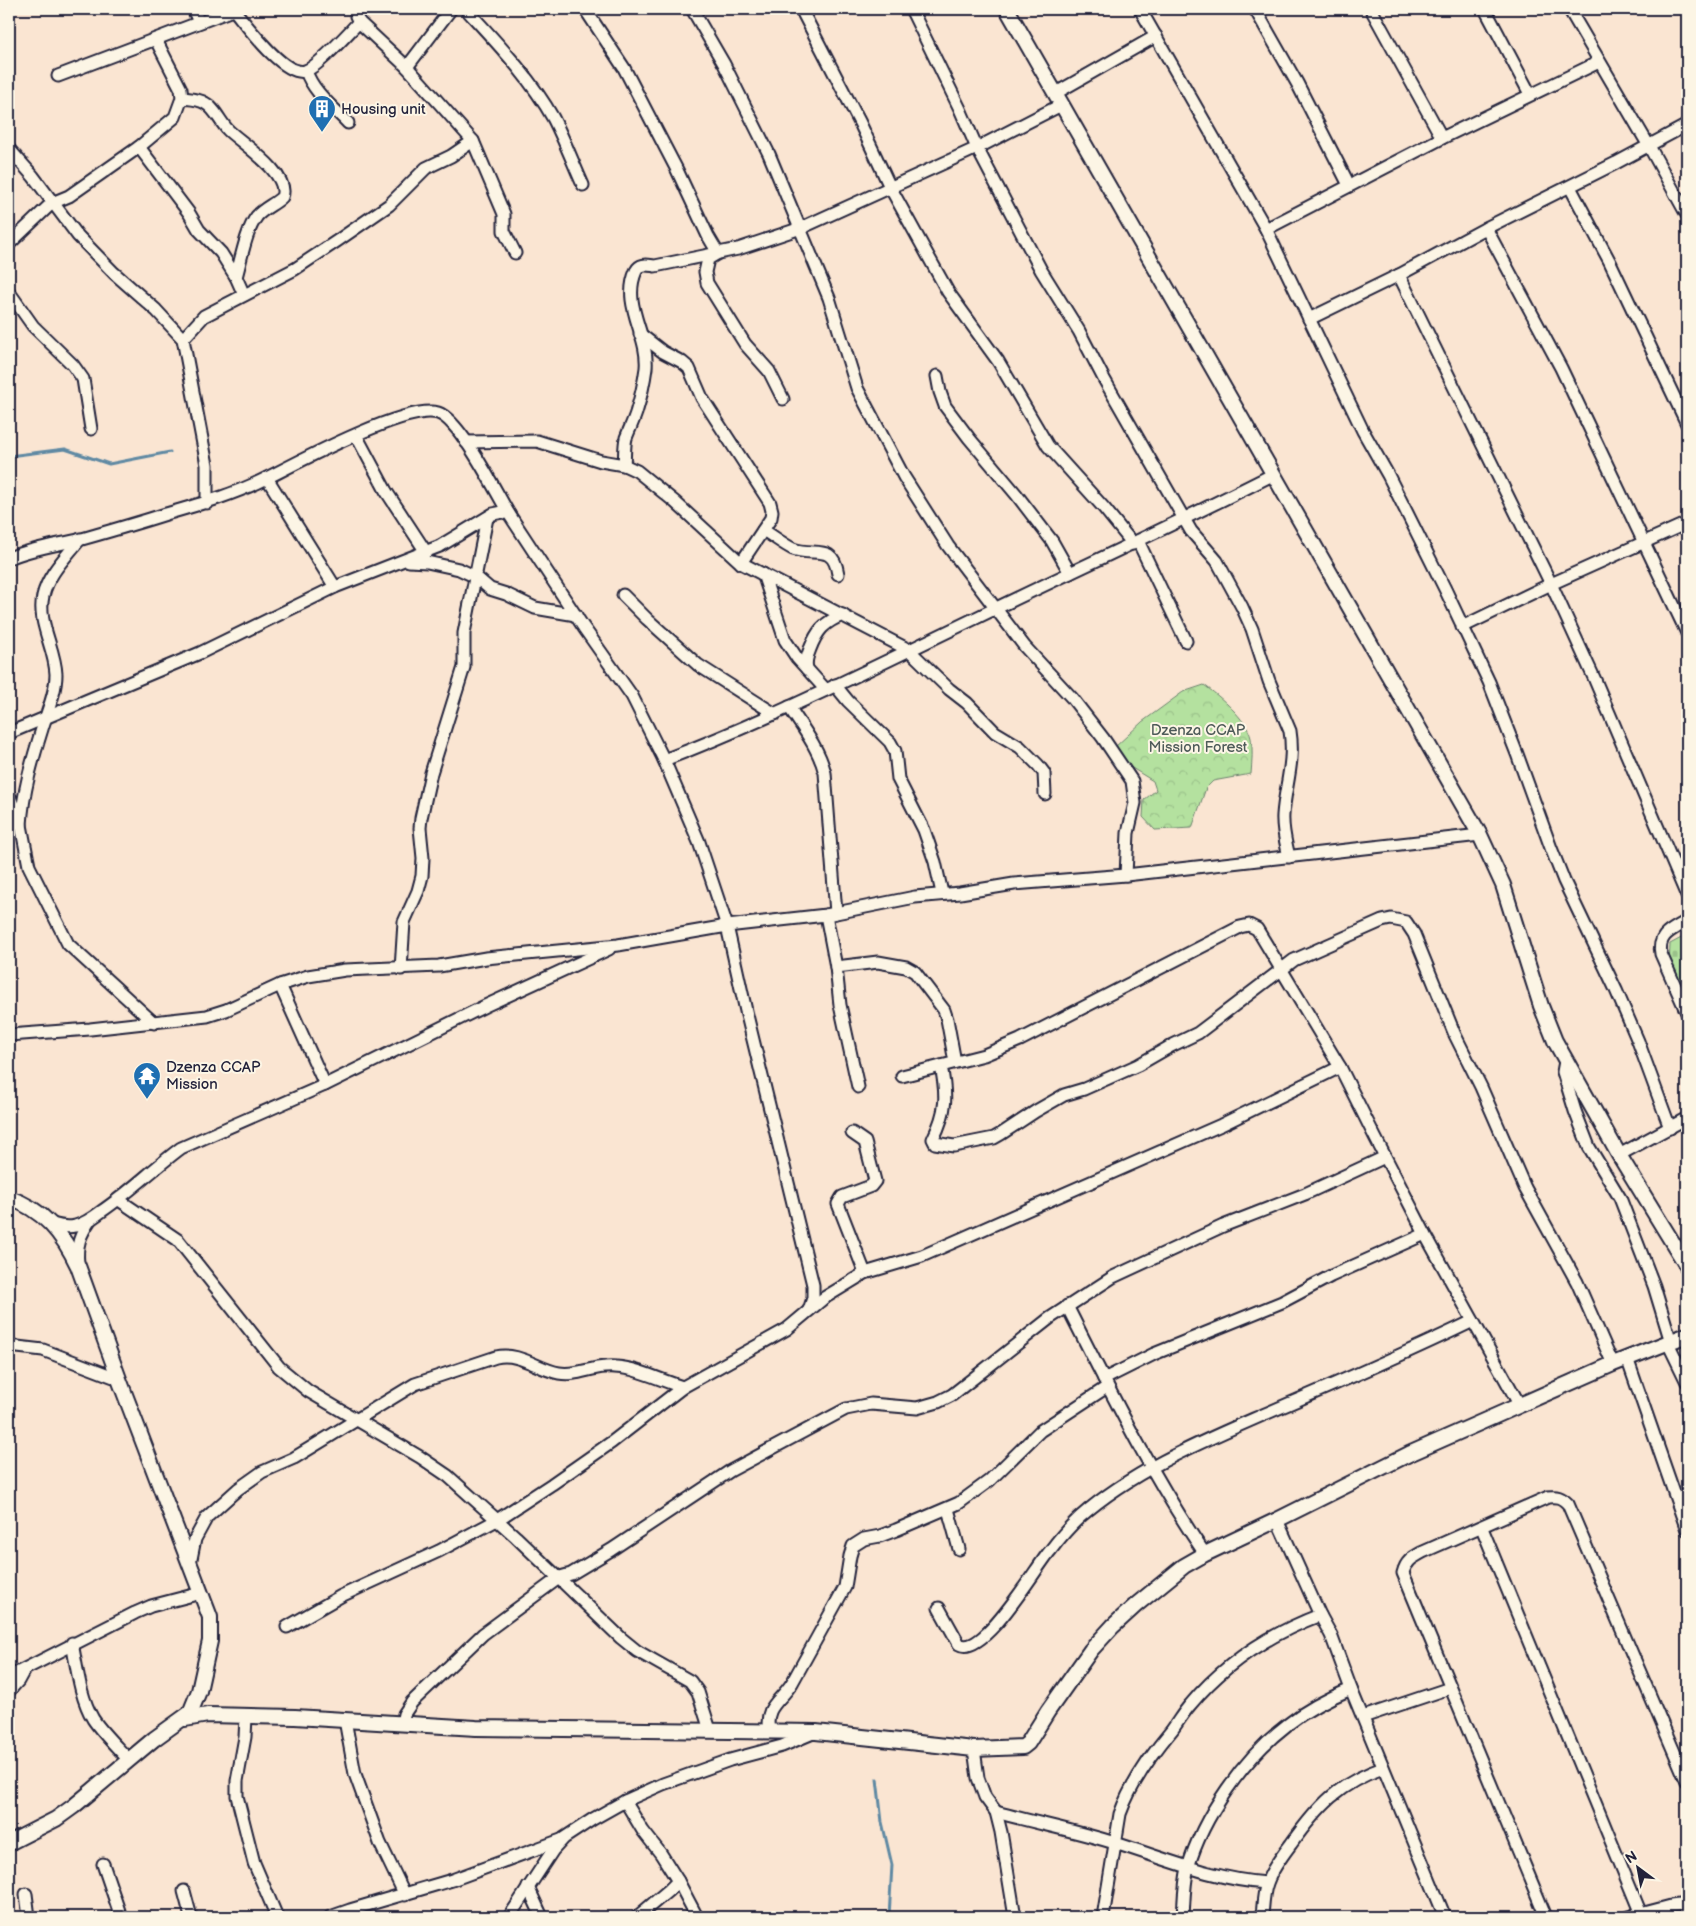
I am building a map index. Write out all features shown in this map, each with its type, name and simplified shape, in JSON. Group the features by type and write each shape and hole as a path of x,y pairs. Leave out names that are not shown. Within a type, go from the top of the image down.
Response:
{"street":[{"path":"192,9 198,22"},
{"path":"58,76 234,9 272,54 292,69 301,72 312,68 359,22"},
{"path":"358,9 356,16 359,22 407,68 473,141 504,214 504,231 515,254"},
{"path":"407,68 451,9"},
{"path":"466,9 516,64 537,92 553,119 583,185"},
{"path":"585,9 624,68 718,253"},
{"path":"692,9 733,81 769,154 829,298 847,361 865,406 904,477 948,546 1025,647 1088,718 1132,781 1135,803 1128,833 1126,875"},
{"path":"801,9 860,123 890,187 948,292 998,361 1048,446 1136,543 1186,642"},
{"path":"911,9 977,148 1041,270 1079,331 1128,423 1191,531 1217,561 1248,618 1269,681 1290,731 1292,753 1283,825 1289,858"},
{"path":"1008,9 1480,835 1503,885 1541,1006 1565,1061 1619,1155 1687,1266"},
{"path":"1140,9 1266,229 1363,431 1396,492 1489,682 1550,848 1638,1041 1670,1128"},
{"path":"1255,9 1297,83 1349,185"},
{"path":"1371,9 1442,138"},
{"path":"1485,9 1530,94"},
{"path":"1569,9 1687,215"},
{"path":"624,465 626,439 636,412 646,368 644,351 632,306 631,293 634,275 639,266 655,266 738,249 801,228 977,148 1059,99 1156,36"},
{"path":"9,244 52,203 69,196 139,147 175,117 182,98 178,81 156,40"},
{"path":"1266,229 1442,138 1599,62"},
{"path":"306,71 316,90 348,123"},
{"path":"182,98 200,101 210,106 229,131 254,150 270,166 283,188 282,197 261,212 255,220 242,254 236,277"},
{"path":"1309,319 1399,275 1687,125"},
{"path":"183,339 204,316 295,269 389,205 426,168 451,156 473,141"},
{"path":"139,147 204,236 221,252 236,277 244,296"},
{"path":"9,149 102,262 156,310 183,339 207,465 207,503"},
{"path":"1570,186 1610,262 1687,424"},
{"path":"1486,228 1561,368 1687,633"},
{"path":"718,253 708,259 705,272 707,283 745,344 769,371 783,399"},
{"path":"1399,275 1551,584 1595,680 1687,896"},
{"path":"9,292 34,326 83,379 91,429"},
{"path":"640,334 663,352 689,368 702,398 770,503 771,518 741,563"},
{"path":"936,376 946,406 969,438 1052,541 1070,574"},
{"path":"9,558 29,550 80,539 207,503 267,478 312,454 417,412 438,413 452,423 576,615 626,684 664,760 699,842 727,926 813,1285 813,1298 809,1310"},
{"path":"356,436 386,491 426,552"},
{"path":"466,442 537,441 601,461 624,465 637,471 675,502 741,563 909,650 949,689 967,703 995,732 1020,747 1034,760 1044,773 1045,794"},
{"path":"664,760 775,714 1136,543 1274,474"},
{"path":"267,478 335,587"},
{"path":"9,733 200,653 335,587 440,546 498,512 509,514"},
{"path":"401,969 404,922 418,891 422,876 424,858 421,818 431,773 464,667 464,633 486,518"},
{"path":"1462,627 1551,584 1687,523"},
{"path":"764,530 792,548 802,552 822,551 828,554 837,566 838,574"},
{"path":"21,825 22,800 55,685 56,673 42,617 42,599 47,583 80,539"},
{"path":"405,560 427,562 459,569 476,577 490,589 506,594 535,608 576,615"},
{"path":"763,574 785,640 807,669 848,701 890,742 895,751 898,779 924,830 935,862 942,894"},
{"path":"623,595 698,665 775,714"},
{"path":"807,669 806,660 820,628 826,622 843,615"},
{"path":"789,707 822,760 825,773 831,914 836,967 840,1004 858,1087"},
{"path":"9,795 21,825 29,866 68,944 154,1022"},
{"path":"9,1035 90,1029 215,1014 280,985 308,976 345,970 439,966 486,958 618,945 727,926 831,914 915,897 960,893 1045,880 1126,875 1480,835"},
{"path":"941,1066 946,1098 943,1118 933,1139 935,1143 954,1146 994,1138 1064,1095 1084,1089 1138,1065 1198,1033 1294,960 1382,922 1399,920 1406,922 1426,960 1455,1035 1481,1087 1525,1188 1577,1282 1613,1364"},
{"path":"1687,922 1663,937 1659,947 1664,963 1687,1013"},
{"path":"902,1076 984,1055 1020,1040 1240,927 1249,925 1257,929 1280,970 1316,1024 1340,1067 1425,1234 1519,1404"},
{"path":"52,1224 64,1227 75,1226 90,1220 119,1200 181,1148 325,1085 485,1006 618,945"},
{"path":"836,967 878,962 906,967 914,972 944,1010 955,1062"},
{"path":"280,985 325,1085"},
{"path":"1565,1061 1563,1072 1575,1111 1589,1147 1620,1198 1654,1286 1669,1343 1687,1382"},
{"path":"288,1627 341,1596 439,1551 498,1520 612,1442 683,1388 787,1329 830,1294 865,1273 922,1256 1221,1125 1340,1067"},
{"path":"1619,1155 1687,1118"},
{"path":"852,1133 865,1142 875,1181 871,1186 842,1197 838,1204 865,1273"},
{"path":"402,1723 404,1714 412,1702 483,1634 560,1578 571,1574 611,1550 730,1472 846,1409 871,1404 917,1408 947,1398 1067,1306 1113,1276 1223,1226 1305,1194 1385,1157"},
{"path":"9,1198 41,1214 52,1224 78,1266 210,1617 210,1641 199,1691 194,1707 185,1719 164,1732 96,1789 56,1818 9,1843"},
{"path":"119,1200 178,1240 288,1376 308,1391 448,1476 560,1578 621,1638 637,1651 690,1681 698,1692 710,1730"},
{"path":"78,1266 78,1244 81,1233 90,1220"},
{"path":"769,1731 766,1719 769,1712 784,1696 792,1683 844,1587 853,1546 864,1539 880,1536 959,1503 989,1481 1040,1431 1106,1383 1154,1354 1282,1302 1331,1276 1425,1234"},
{"path":"1067,1306 1151,1468 1176,1511 1205,1554"},
{"path":"939,1608 959,1644 962,1646 969,1645 987,1632 1010,1609 1050,1550 1079,1518 1107,1496 1151,1468 1215,1436 1473,1321"},
{"path":"185,1719 208,1716 345,1720 476,1728 816,1732 974,1749 1023,1747 1028,1744 1091,1650 1113,1626 1162,1583 1205,1554 1409,1454 1519,1404 1687,1334"},
{"path":"9,1346 43,1350 119,1379"},
{"path":"190,1566 192,1552 200,1528 207,1517 226,1498 262,1472 294,1458 415,1384 501,1356 519,1357 546,1369 570,1374 605,1367 624,1367 683,1388"},
{"path":"1627,1358 1687,1530"},
{"path":"1546,1917 1403,1573 1405,1565 1410,1559 1548,1497 1562,1498 1568,1504 1687,1782"},
{"path":"948,1508 959,1549"},
{"path":"1277,1520 1330,1635 1445,1917"},
{"path":"1482,1528 1635,1916 1687,1904"},
{"path":"9,1677 150,1606 201,1593"},
{"path":"1103,1917 1120,1814 1125,1801 1158,1747 1209,1685 1255,1647 1288,1629 1320,1615"},
{"path":"72,1644 84,1698 92,1717 129,1760"},
{"path":"9,1691 18,1681 24,1670"},
{"path":"1363,1717 1450,1688"},
{"path":"1183,1917 1184,1887 1196,1844 1210,1816 1246,1766 1287,1724 1334,1696 1351,1690"},
{"path":"246,1717 245,1737 237,1781 237,1796 254,1863 277,1917"},
{"path":"345,1720 355,1774 380,1843 405,1895"},
{"path":"509,1917 553,1850 564,1838 593,1818 663,1784 730,1760 782,1746 816,1732"},
{"path":"974,1749 978,1778 985,1797 996,1812 1015,1917"},
{"path":"1262,1917 1266,1884 1278,1862 1301,1829 1326,1800 1339,1789 1370,1772 1383,1768"},
{"path":"625,1801 643,1831 678,1880 697,1917"},
{"path":"996,1812 1114,1843 1188,1869 1221,1877 1266,1884"},
{"path":"330,1917 461,1877 564,1838"},
{"path":"103,1864 122,1917"},
{"path":"637,1917 678,1880"},
{"path":"528,1888 542,1917"},
{"path":"184,1891 190,1917"},
{"path":"26,1894 29,1917"}],"green space":[{"name":"Dzenza CCAP Mission Forest","path":"1204,685 1232,708 1244,723 1251,738 1251,774 1213,781 1206,788 1192,828 1155,830 1143,817 1144,800 1156,790 1153,781 1127,765 1115,747 1142,722 1183,692"},
{"path":"1687,935 1687,1001 1669,968 1670,944"}],"waterway":[{"path":"9,456 65,449 109,464 170,452"},
{"path":"877,1779 882,1822 892,1865 889,1917"}],"place":[{"name":"Housing unit","path":"322,133"},
{"name":"Dzenza CCAP Mission","path":"147,1100"}]}
